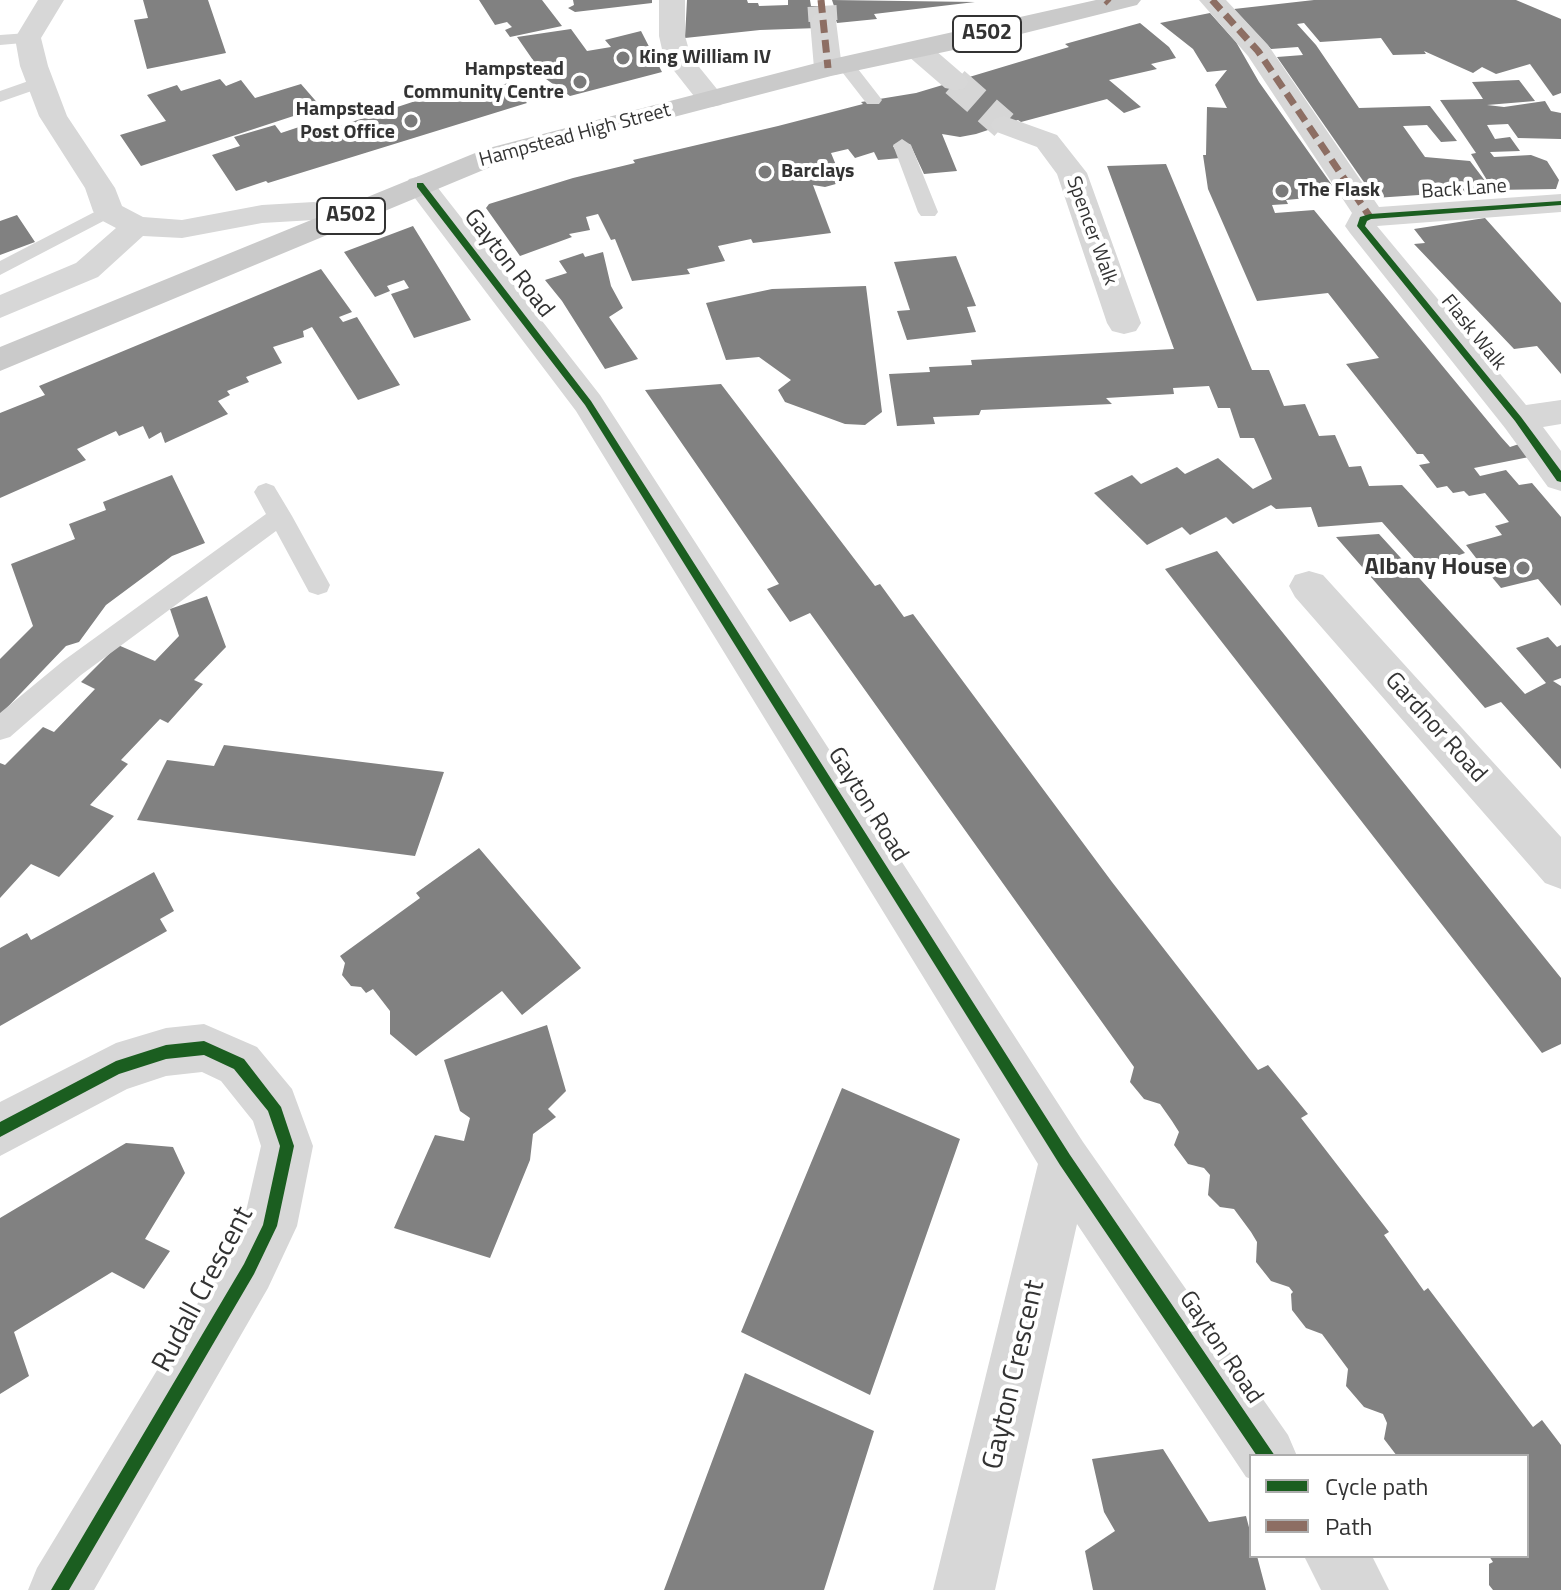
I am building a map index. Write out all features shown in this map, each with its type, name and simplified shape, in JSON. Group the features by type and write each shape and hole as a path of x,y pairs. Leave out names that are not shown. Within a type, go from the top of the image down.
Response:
{"main road":[{"name":"Hampstead High Street","path":"0,360 495,155 836,66 918,50 1114,1"}],"street":[{"path":"51,0 23,60 53,116 100,188 108,211 136,226 182,229 262,214 314,211 347,218"},
{"path":"672,0 672,36 678,58 711,99"},
{"name":"Flask Walk","path":"1212,0 1258,51 1370,217 1363,219 1361,226 1518,419 1561,478"},
{"path":"822,9 836,66"},
{"path":"918,50 955,82"},
{"name":"Spencer Walk","path":"1004,125 1047,141 1072,173 1124,323"},
{"name":"Gayton Road","path":"420,185 588,403 1065,1160 1266,1454"},
{"name":"Back Lane","path":"1370,217 1561,203"},
{"path":"0,307 87,270 136,226"},
{"path":"1518,419 1561,412"},
{"name":"Gardnor Road","path":"1309,586 1561,869"},
{"name":"Rudall Crescent","path":"0,1130 116,1068 166,1052 204,1048 239,1064 274,1107 287,1146 270,1226 249,1269 59,1590"},
{"name":"Gayton Crescent","path":"964,1590 1065,1160"},
{"path":"1336,1558 1358,1590"}],"lane":[{"path":"0,97 23,60"},
{"path":"836,66 873,100"},
{"path":"902,145 928,212"},
{"path":"0,269 108,211"},
{"path":"266,492 318,585"},
{"path":"0,729 72,668 280,516"}],"building":[{"path":"143,0 208,0 226,53 147,69 134,20 148,18"},
{"path":"479,0 542,0 562,26 510,37 505,30 512,27 507,22 495,25"},
{"path":"573,0 652,0 652,3 575,12 568,8 574,5"},
{"path":"687,0 747,0 759,6 788,5 788,0 810,0 811,6 834,6 832,0 975,2 874,14 877,19 837,23 836,20 816,20 818,28 685,38"},
{"path":"1314,0 1516,0 1561,19 1561,93 1553,96 1530,64 1496,74 1482,67 1473,73 1424,51 1426,54 1393,55 1381,38 1320,42 1304,23 1297,24 1316,45 1359,108 1430,106 1457,141 1441,142 1427,125 1403,126 1425,157 1470,161 1492,190 1375,198 1277,57 1303,55 1298,47 1271,49 1234,9"},
{"path":"1210,13 1236,42 1259,82 1339,195 1286,200 1288,204 1272,205 1275,213 1314,210 1501,437 1510,447 1519,444 1529,457 1474,468 1480,476 1506,470 1519,485 1532,483 1561,517 1561,606 1538,579 1501,588 1466,545 1502,535 1495,526 1509,522 1485,493 1469,496 1464,491 1453,493 1447,486 1437,488 1419,465 1430,463 1423,454 1417,454 1346,364 1379,358 1328,293 1257,301 1208,189 1203,155 1206,155 1207,107 1227,108 1215,85 1227,70 1207,72 1193,49 1160,23"},
{"path":"1140,23 1169,47 1176,58 1151,64 1157,69 1109,80 1141,107 1124,113 1107,99 1021,122 1018,120 976,134 960,137 942,134 957,171 924,174 910,144 893,146 900,158 878,160 874,152 855,158 848,149 831,153 843,182 825,187 813,185 831,233 753,243 751,239 718,246 725,261 687,269 690,274 632,281 615,239 611,240 598,214 586,217 590,230 569,234 572,237 520,256 486,208 489,204 573,178 635,163 633,160 863,104 861,102 916,93"},
{"path":"571,29 587,51 611,47 605,40 641,31 662,72 570,96 546,79 517,37"},
{"path":"220,79 226,86 241,80 255,98 301,84 321,107 141,166 120,135 166,121 147,95 177,85 181,91"},
{"path":"1519,80 1535,101 1487,105 1504,107 1545,101 1551,111 1561,113 1561,139 1518,138 1508,124 1487,125 1495,139 1510,137 1520,151 1490,152 1494,157 1531,155 1547,161 1559,180 1556,189 1493,190 1471,154 1476,153 1440,100 1483,99 1472,82"},
{"path":"508,83 527,103 236,191 212,155 240,146 234,137 275,125 281,133 311,123 318,133 446,91 449,93 479,84 486,90"},
{"path":"1166,164 1252,370 1269,370 1284,406 1305,404 1319,436 1335,435 1349,467 1361,466 1369,486 1402,485 1465,553 1423,568 1382,522 1318,527 1311,507 1276,509 1271,505 1233,524 1226,517 1190,535 1182,527 1147,545 1094,493 1132,475 1141,484 1177,467 1185,474 1218,458 1253,489 1272,479 1254,438 1240,438 1230,408 1218,408 1209,386 1173,388 1174,394 1106,398 1112,404 981,410 979,415 933,417 935,424 897,426 889,374 930,372 929,367 972,365 971,360 1174,349 1107,166"},
{"path":"17,215 35,242 0,255 0,221"},
{"path":"1485,218 1561,303 1561,374 1537,346 1514,349 1414,244 1425,243 1414,229"},
{"path":"413,226 471,320 414,338 391,294 409,288 404,280 387,286 390,291 375,297 344,252"},
{"path":"603,252 611,286 623,308 609,317 638,359 605,369 545,280 567,273 559,261 583,253 585,257"},
{"path":"956,256 976,306 967,307 976,332 907,340 897,311 910,310 894,262"},
{"path":"321,269 352,312 339,317 343,322 357,317 400,385 358,400 312,327 303,331 304,337 273,347 282,363 246,377 249,382 227,391 230,395 218,401 228,414 165,443 161,432 149,439 143,426 119,436 116,431 77,449 86,460 0,498 0,413 45,395 39,386"},
{"path":"866,286 882,412 865,425 845,424 785,402 778,390 791,380 759,357 726,360 706,303 772,289"},
{"path":"721,384 875,586 880,584 904,617 913,614 1112,882 1258,1070 1268,1065 1308,1114 1301,1118 1389,1232 1384,1235 1424,1291 1428,1288 1533,1427 1542,1420 1561,1445 1561,1590 1493,1590 1489,1585 1489,1564 1493,1562 1490,1558 1529,1558 1529,1454 1395,1454 1384,1439 1387,1423 1383,1414 1364,1407 1346,1386 1348,1369 1322,1334 1306,1328 1292,1310 1293,1292 1289,1287 1271,1281 1256,1262 1257,1242 1234,1209 1220,1207 1208,1195 1210,1175 1204,1168 1188,1164 1174,1145 1179,1132 1172,1121 1160,1104 1144,1099 1130,1082 1134,1067 810,613 790,622 767,589 779,584 645,390"},
{"path":"172,475 205,543 172,556 106,605 79,642 66,646 0,715 0,659 33,626 11,564 75,539 69,524 106,510 103,502"},
{"path":"1379,534 1525,694 1546,683 1516,648 1548,637 1557,647 1561,645 1561,678 1553,681 1561,686 1561,769 1501,702 1485,708 1336,537"},
{"path":"1217,551 1561,978 1561,1044 1542,1053 1165,569"},
{"path":"207,596 226,647 194,680 203,684 168,723 160,719 121,760 128,764 90,805 114,816 59,877 31,864 0,898 0,763 5,765 43,727 54,732 95,689 81,682 118,645 155,661 179,636 170,609"},
{"path":"224,745 444,772 415,856 137,820 167,760 214,766"},
{"path":"479,848 581,968 522,1015 502,991 416,1056 390,1034 390,1011 373,989 366,993 361,987 351,986 342,975 345,963 340,956 420,898 416,893"},
{"path":"154,872 174,911 160,919 167,931 0,1026 0,948 27,933 31,940"},
{"path":"547,1025 566,1091 548,1109 556,1117 533,1134 530,1160 490,1258 394,1228 435,1135 464,1141 470,1118 460,1111 444,1060"},
{"path":"842,1088 960,1139 870,1395 741,1332"},
{"path":"126,1143 173,1147 185,1173 145,1239 170,1251 144,1289 112,1272 14,1332 29,1376 0,1394 0,1218"},
{"path":"745,1373 874,1431 824,1590 664,1590"},
{"path":"1163,1449 1209,1522 1246,1516 1249,1558 1258,1558 1266,1590 1093,1590 1085,1551 1115,1531 1104,1512 1092,1459"}],"tunnel":[{"path":"822,6 823,21"},
{"path":"955,82 1004,125"}],"marked path":[{"path":"821,0 828,68"},
{"path":"1106,0 1109,3"},
{"path":"1212,0 1258,51 1370,217"}],"cycle path":[{"path":"420,185 588,403 1065,1160 1266,1454"},
{"path":"1561,203 1370,217 1363,219 1361,226 1518,419 1561,478"},
{"path":"0,1130 116,1068 166,1052 204,1048 239,1064 274,1107 287,1146 270,1226 249,1269 59,1590"}],"place":[{"name":"King William IV","path":"623,58"},
{"name":"Hampstead Community Centre","path":"580,82"},
{"name":"Hampstead Post Office","path":"411,121"},
{"name":"Barclays","path":"765,172"},
{"name":"The Flask","path":"1282,191"},
{"name":"Albany House","path":"1523,568"}]}
